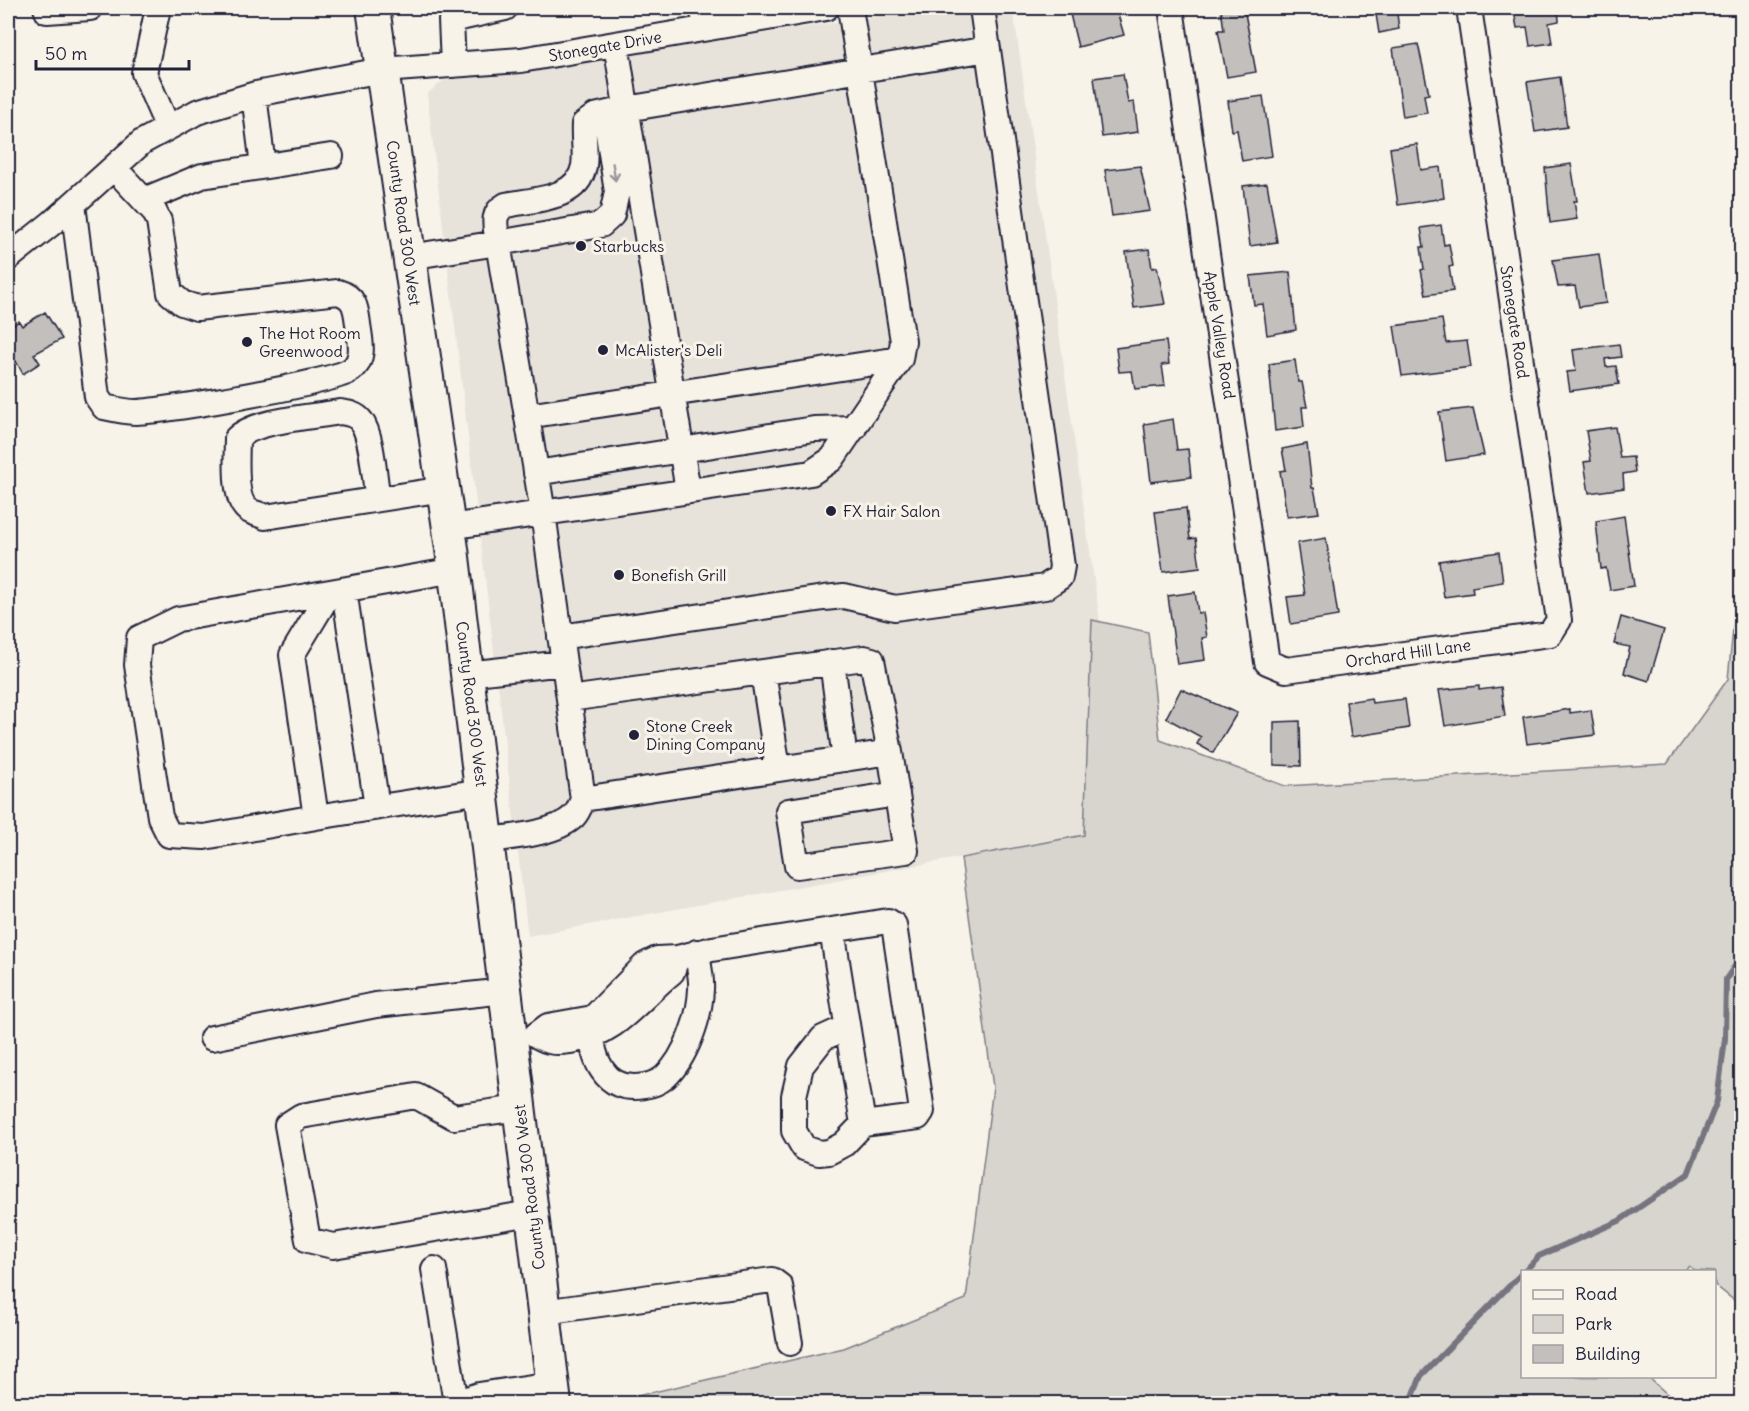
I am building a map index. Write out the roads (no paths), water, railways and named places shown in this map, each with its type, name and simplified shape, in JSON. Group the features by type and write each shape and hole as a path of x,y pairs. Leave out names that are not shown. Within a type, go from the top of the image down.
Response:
{"main road":[{"name":"County Road 300 West","path":"373,8 455,570 505,991 523,1037 519,1108 554,1394"}],"street":[{"path":"46,8 47,11 90,8"},
{"path":"158,8 144,73 168,128"},
{"path":"453,65 451,20 505,8"},
{"name":"Stonegate Drive","path":"8,258 142,142 196,112 254,95 382,70 521,60 616,44 705,18 826,8"},
{"path":"449,528 811,472 832,459 900,359 903,341 850,8"},
{"path":"560,637 844,596 895,608 1045,587 1060,577 1062,566 982,8"},
{"name":"Apple Valley Road","path":"1171,8 1267,662"},
{"name":"Stonegate Road","path":"1469,8 1559,620 1550,634"},
{"path":"409,257 600,225 612,215 617,192 616,44"},
{"path":"487,840 536,833 559,825 574,816 583,799 543,513 498,243 495,215 497,210 506,205 568,192 578,183 584,166 584,124 595,116 988,49"},
{"path":"254,95 263,166"},
{"path":"616,111 672,394 688,491"},
{"path":"144,200 202,176 331,156"},
{"path":"73,204 97,397 104,407 137,412 249,394 341,375 357,364 361,348 355,304 347,295 338,292 197,308 176,299 170,293 159,221 144,200 114,168"},
{"path":"527,416 900,359"},
{"path":"378,499 366,431 360,419 350,413 340,412 259,426 245,431 237,438 236,471 242,503 247,509 265,517 444,489"},
{"path":"536,473 681,448 814,429 854,428"},
{"path":"455,570 178,619 139,638 137,665 160,818 169,835 204,837 482,791"},
{"path":"337,591 377,807"},
{"path":"316,817 292,655 337,591"},
{"name":"Orchard Hill Lane","path":"1267,662 1286,670 1550,634"},
{"path":"569,699 832,662 864,658 873,660 891,752 906,851 797,866 788,811 897,794"},
{"path":"832,662 845,759"},
{"path":"467,674 563,663"},
{"path":"763,672 778,770"},
{"path":"583,799 891,752"},
{"path":"523,1037 548,1026 592,1028 620,1020 687,955 888,921 894,925 922,1111 918,1117 863,1124 844,1144 829,1152 819,1153 804,1148 794,1131 794,1096 801,1066 822,1038 847,1027"},
{"path":"832,930 863,1124"},
{"path":"592,1028 596,1060 616,1083 638,1087 663,1080 682,1053 699,1006 701,987 687,955"},
{"path":"212,1038 376,1005 505,991"},
{"path":"519,1108 454,1117 416,1096 301,1116 287,1125 308,1240 333,1246 531,1213"},
{"path":"434,1269 455,1403 478,1395 554,1394"},
{"path":"543,1312 772,1280 780,1286 790,1343"}],"waterway":[{"path":"1526,1270 1539,1256 1619,1221 1688,1174 1717,1101 1725,1039 1726,979 1742,956"},
{"path":"1410,1404 1421,1376 1521,1274"}],"place":[{"name":"Starbucks","path":"581,246"},
{"name":"The Hot Room Greenwood","path":"247,342"},
{"name":"McAlister's Deli","path":"603,350"},
{"name":"FX Hair Salon","path":"831,511"},
{"name":"Bonefish Grill","path":"619,575"},
{"name":"Stone Creek Dining Company","path":"634,735"}]}
